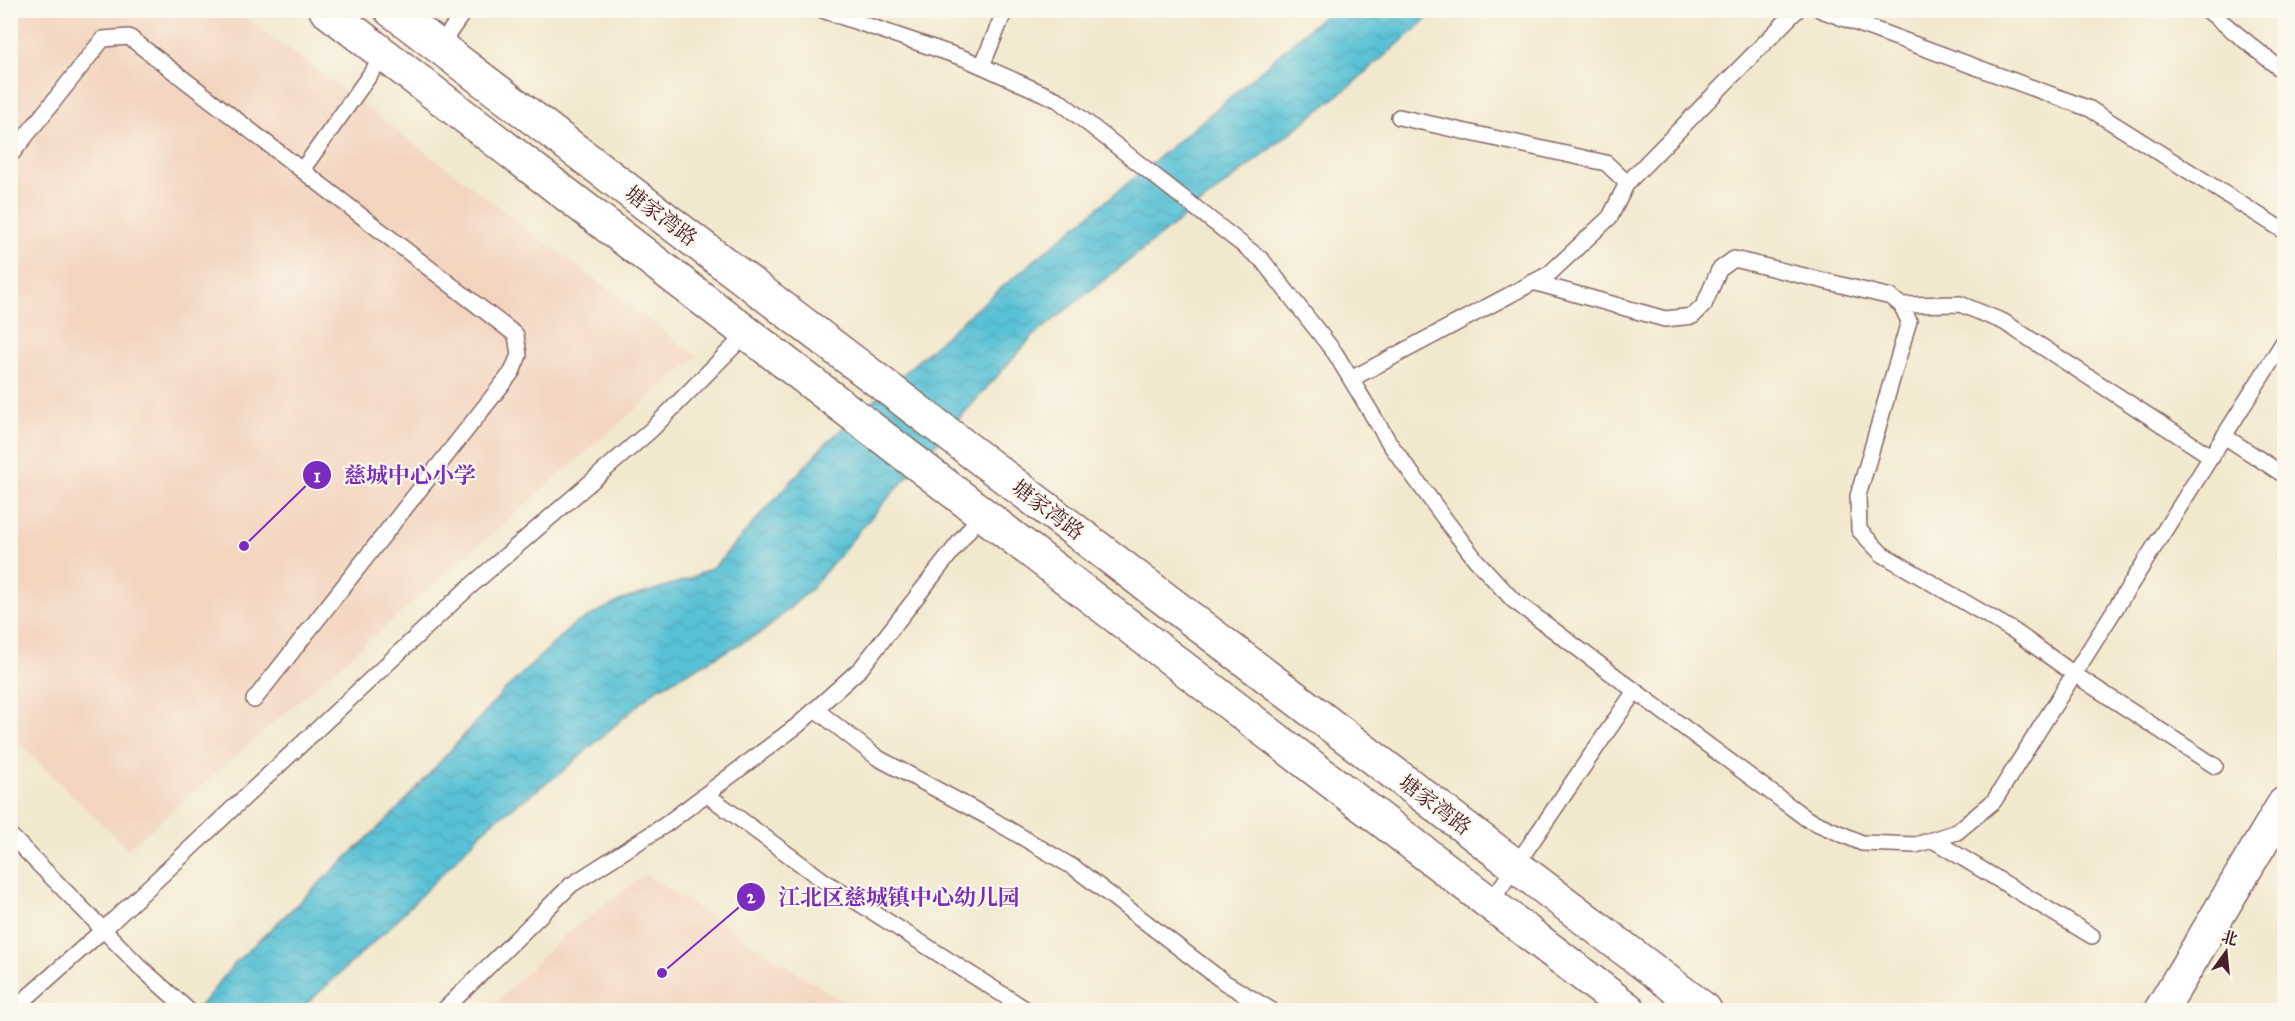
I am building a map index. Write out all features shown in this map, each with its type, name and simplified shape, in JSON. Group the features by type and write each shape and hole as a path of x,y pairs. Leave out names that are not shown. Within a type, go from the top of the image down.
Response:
{"main road":[{"name":"塘家湾路","path":"326,10 1629,1011"},
{"name":"塘家湾路","path":"391,10 1705,1011"},
{"path":"2161,1011 2284,804"}],"lane":[{"path":"439,47 465,10"},
{"path":"822,10 966,59 1058,100 1262,260 1335,353 1390,444 1446,522 1514,600 1807,819 1862,843 1916,845 1933,840 1957,832 1994,801 2284,341"},
{"path":"982,66 1005,10"},
{"path":"1351,379 1549,273 1610,217 1627,183 1797,10"},
{"path":"1821,10 2090,109 2284,231"},
{"path":"2207,10 2284,72"},
{"path":"10,156 103,39 129,37 516,335 519,355 512,372 254,700"},
{"path":"302,170 384,55"},
{"path":"1399,117 1606,163 1627,183"},
{"path":"1533,282 1665,319 1693,316 1704,305 1719,270 1734,259 1891,297 1901,305 1909,321 1858,496 1859,530 1882,554 2014,631 2074,674 2215,766"},
{"path":"1901,305 1960,303 2004,322 2212,457"},
{"path":"13,1011 103,930 466,590 651,430 747,333"},
{"path":"2224,436 2284,476"},
{"path":"444,1011 571,885 665,825 798,725 861,668 982,513"},
{"path":"1490,903 1635,691"},
{"path":"815,709 878,758 988,817 1076,869 1224,982 1271,1011"},
{"path":"706,794 824,881 1027,1011"},
{"path":"10,836 140,967 188,1011"},
{"path":"1933,840 2092,936"}],"shaded area":[{"path":"10,11 238,11 697,356 128,849 11,736"},
{"path":"645,874 856,1010 488,1010 564,936"}],"water":[{"path":"1329,11 1436,11 1351,85 1033,336 865,524 811,589 764,631 655,690 562,772 491,823 393,924 300,1010 197,1010 235,963 396,811 504,691 574,624 622,600 689,579 715,566 823,446 969,315 1225,102"}],"place":[{"name":"慈城中心小学","path":"244,546"},
{"name":"江北区慈城镇中心幼儿园","path":"662,973"}]}
